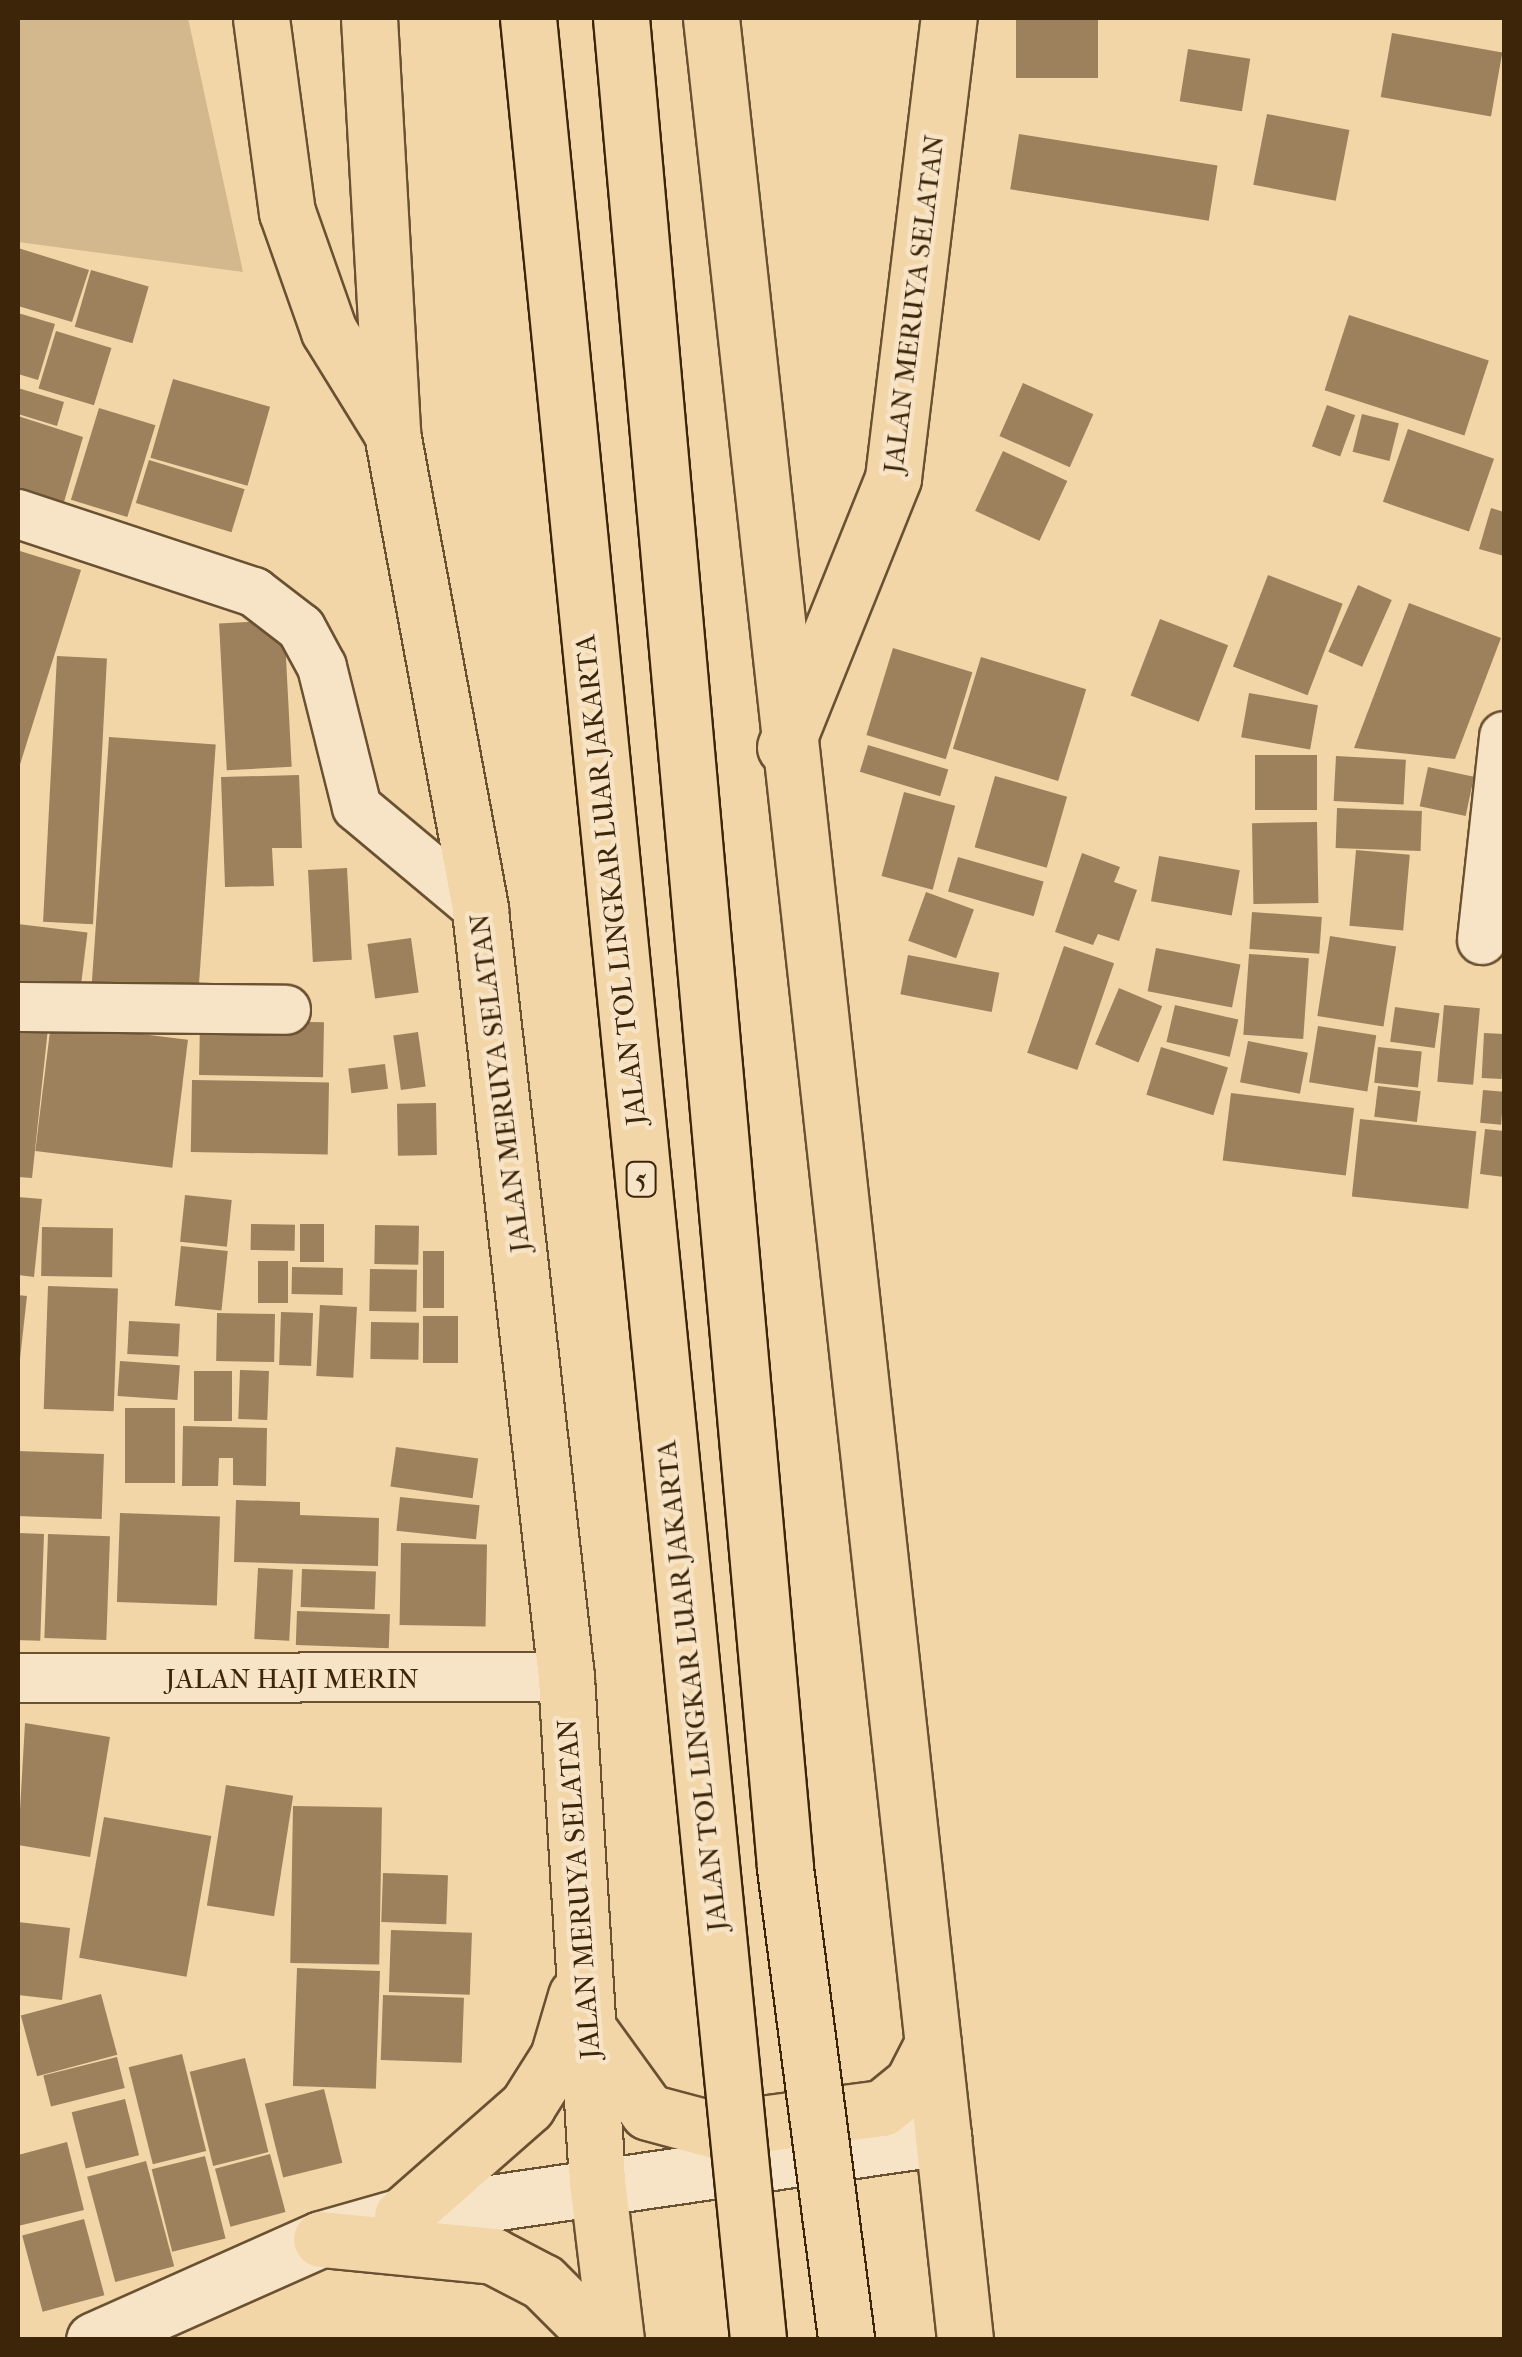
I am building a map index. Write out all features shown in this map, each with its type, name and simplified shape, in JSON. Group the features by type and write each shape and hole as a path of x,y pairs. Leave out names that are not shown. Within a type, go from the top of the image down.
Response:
{"main road":[{"name":"JALAN MERUYA SELATAN","path":"262,18 286,212 329,332 392,433 480,910 566,1677 596,2181 616,2340"},
{"path":"369,18 392,433"},
{"name":"JALAN TOL LINGKAR LUAR JAKARTA","path":"528,18 758,2340"},
{"path":"621,18 785,1868 846,2340"},
{"name":"JALAN MERUYA SELATAN","path":"710,18 784,750 965,2340"},
{"name":"JALAN MERUYA SELATAN","path":"784,750 893,478 949,18"},
{"path":"402,2216 527,2106 564,2040 584,1954"},
{"path":"590,2030 648,2112 715,2130 882,2108 912,2084 933,2043"},
{"path":"94,2340 321,2239 402,2216 596,2181 943,2136"},
{"path":"321,2239 493,2256 543,2282 601,2340"}],"street":[{"path":"18,514 254,592 301,628 322,666 357,807 480,910"},
{"path":"1482,940 1501,763"},
{"path":"18,1007 286,1010"},
{"name":"JALAN HAJI MERIN","path":"18,1678 566,1677"}],"shaded area":[{"path":"18,18 188,18 243,272 18,242"}],"building":[{"path":"1016,18 1098,18 1098,78 1016,78"},
{"path":"1392,33 1502,52 1491,116 1381,97"},
{"path":"1188,49 1250,59 1242,111 1180,101"},
{"path":"1267,114 1349,130 1336,201 1253,185"},
{"path":"1019,134 1218,165 1209,221 1010,189"},
{"path":"18,248 89,270 72,322 18,306"},
{"path":"91,270 149,287 132,343 75,327"},
{"path":"18,313 55,324 38,380 18,374"},
{"path":"1349,315 1489,360 1464,436 1325,390"},
{"path":"56,331 111,348 94,405 38,388"},
{"path":"173,379 270,407 247,486 150,458"},
{"path":"1023,383 1093,414 1070,467 999,436"},
{"path":"18,388 64,402 57,426 18,414"},
{"path":"1327,405 1355,415 1340,457 1312,446"},
{"path":"99,408 155,425 127,517 71,500"},
{"path":"1362,414 1399,423 1389,461 1353,452"},
{"path":"18,416 83,437 64,502 18,488"},
{"path":"1408,429 1494,459 1469,531 1383,502"},
{"path":"1003,451 1067,481 1039,541 975,511"},
{"path":"149,460 245,489 231,532 136,503"},
{"path":"1491,508 1504,512 1504,556 1479,549"},
{"path":"20,551 81,570 18,771 18,560"},
{"path":"1268,575 1343,604 1308,695 1233,666"},
{"path":"1358,585 1392,600 1362,667 1328,652"},
{"path":"1409,603 1501,638 1455,759 1354,748"},
{"path":"1160,619 1228,645 1199,722 1131,696"},
{"path":"284,620 292,767 227,770 219,623"},
{"path":"893,648 972,672 946,759 866,735"},
{"path":"57,656 107,659 93,924 43,922"},
{"path":"981,657 1086,689 1058,781 953,749"},
{"path":"1249,693 1318,705 1310,749 1241,737"},
{"path":"109,737 216,744 198,999 91,991"},
{"path":"868,745 948,770 940,796 860,772"},
{"path":"1255,755 1317,755 1317,810 1255,810"},
{"path":"1336,756 1406,760 1404,805 1334,801"},
{"path":"1428,767 1474,777 1466,816 1420,806"},
{"path":"299,775 302,848 272,848 274,886 225,887 221,777"},
{"path":"995,776 1067,797 1047,868 975,847"},
{"path":"904,792 955,806 933,890 881,876"},
{"path":"1337,808 1422,811 1421,851 1336,848"},
{"path":"1317,822 1318,903 1253,904 1252,823"},
{"path":"1356,850 1410,855 1403,930 1349,926"},
{"path":"1082,853 1120,867 1114,882 1137,890 1119,941 1098,934 1093,945 1055,932"},
{"path":"1159,856 1240,870 1232,916 1151,901"},
{"path":"958,857 1044,882 1034,916 948,892"},
{"path":"347,868 352,960 313,962 308,870"},
{"path":"926,892 974,909 956,958 908,941"},
{"path":"1252,912 1322,917 1319,954 1249,949"},
{"path":"18,924 87,933 79,1002 18,995"},
{"path":"1330,936 1396,946 1384,1026 1317,1016"},
{"path":"411,938 419,992 375,999 367,944"},
{"path":"1064,946 1114,963 1077,1070 1027,1053"},
{"path":"1156,948 1240,964 1232,1008 1148,991"},
{"path":"1249,954 1309,958 1303,1039 1243,1035"},
{"path":"908,955 999,973 992,1012 900,994"},
{"path":"1119,988 1162,1006 1138,1063 1095,1044"},
{"path":"1175,1005 1238,1020 1230,1057 1166,1042"},
{"path":"1444,1005 1480,1008 1473,1085 1437,1082"},
{"path":"1395,1007 1440,1013 1435,1048 1390,1042"},
{"path":"18,1015 49,1019 32,1178 18,1177"},
{"path":"200,1020 324,1022 323,1077 199,1075"},
{"path":"51,1023 188,1040 172,1168 35,1151"},
{"path":"1318,1026 1376,1035 1367,1092 1309,1082"},
{"path":"418,1032 426,1086 401,1090 393,1035"},
{"path":"1484,1033 1504,1034 1502,1079 1482,1078"},
{"path":"1248,1041 1308,1053 1300,1094 1240,1082"},
{"path":"1161,1047 1228,1067 1213,1115 1146,1095"},
{"path":"1378,1047 1422,1052 1418,1087 1374,1083"},
{"path":"385,1064 388,1089 351,1093 348,1069"},
{"path":"192,1080 329,1082 328,1154 191,1152"},
{"path":"1378,1086 1421,1091 1417,1122 1374,1117"},
{"path":"1483,1090 1504,1092 1501,1125 1480,1123"},
{"path":"1231,1093 1354,1108 1346,1176 1223,1160"},
{"path":"436,1103 437,1155 398,1156 397,1104"},
{"path":"1360,1119 1476,1131 1468,1209 1352,1197"},
{"path":"1485,1129 1504,1131 1504,1177 1480,1174"},
{"path":"185,1195 232,1200 227,1247 180,1242"},
{"path":"18,1197 42,1199 34,1277 18,1275"},
{"path":"251,1224 295,1225 295,1251 251,1250"},
{"path":"300,1224 324,1224 324,1262 300,1262"},
{"path":"375,1225 419,1226 418,1265 374,1264"},
{"path":"42,1227 113,1228 112,1277 41,1276"},
{"path":"181,1246 228,1251 221,1311 175,1306"},
{"path":"423,1251 444,1251 444,1308 423,1308"},
{"path":"258,1261 288,1261 288,1303 258,1303"},
{"path":"292,1267 343,1268 343,1295 292,1294"},
{"path":"370,1269 417,1270 416,1312 369,1311"},
{"path":"48,1286 118,1288 114,1411 44,1409"},
{"path":"18,1295 27,1296 20,1359 18,1359"},
{"path":"320,1305 357,1307 353,1378 316,1376"},
{"path":"281,1312 313,1313 311,1366 279,1365"},
{"path":"217,1313 275,1314 274,1362 216,1361"},
{"path":"423,1316 458,1316 458,1363 423,1363"},
{"path":"129,1321 180,1324 178,1357 127,1354"},
{"path":"371,1322 419,1323 418,1360 370,1359"},
{"path":"120,1361 180,1365 177,1400 118,1396"},
{"path":"240,1370 269,1371 267,1420 238,1419"},
{"path":"194,1371 232,1371 232,1421 194,1421"},
{"path":"125,1408 175,1408 175,1483 125,1483"},
{"path":"183,1426 267,1428 266,1486 233,1485 233,1458 219,1458 218,1486 182,1486"},
{"path":"396,1447 478,1459 473,1498 390,1487"},
{"path":"18,1451 104,1454 102,1519 18,1516"},
{"path":"400,1497 480,1505 476,1539 396,1531"},
{"path":"236,1500 300,1502 300,1515 379,1518 378,1566 234,1562"},
{"path":"120,1513 220,1516 217,1605 117,1602"},
{"path":"18,1533 44,1534 40,1641 18,1640"},
{"path":"48,1534 110,1536 106,1640 44,1638"},
{"path":"401,1543 487,1545 486,1626 400,1625"},
{"path":"258,1568 293,1570 289,1641 254,1639"},
{"path":"302,1569 376,1572 375,1610 301,1607"},
{"path":"297,1611 390,1614 389,1648 296,1645"},
{"path":"25,1723 110,1737 90,1857 18,1845"},
{"path":"226,1785 293,1796 274,1916 207,1905"},
{"path":"293,1806 382,1808 379,1965 290,1963"},
{"path":"104,1817 211,1836 187,1977 79,1958"},
{"path":"383,1873 448,1875 446,1924 381,1922"},
{"path":"18,1922 70,1928 62,2000 18,1995"},
{"path":"391,1930 472,1933 470,1995 389,1992"},
{"path":"297,1968 380,1971 376,2089 293,2086"},
{"path":"101,1994 117,2055 37,2076 21,2015"},
{"path":"383,1995 464,1998 462,2063 381,2060"},
{"path":"182,2054 206,2151 153,2164 129,2067"},
{"path":"117,2057 125,2088 51,2106 43,2075"},
{"path":"245,2058 268,2152 213,2166 190,2072"},
{"path":"324,2089 342,2163 283,2177 265,2104"},
{"path":"125,2099 139,2155 86,2169 72,2112"},
{"path":"67,2142 84,2210 18,2226 18,2155"},
{"path":"270,2154 286,2212 230,2227 215,2169"},
{"path":"205,2156 226,2238 172,2252 152,2169"},
{"path":"146,2161 174,2266 115,2282 87,2177"},
{"path":"84,2219 104,2295 43,2312 22,2236"}]}
